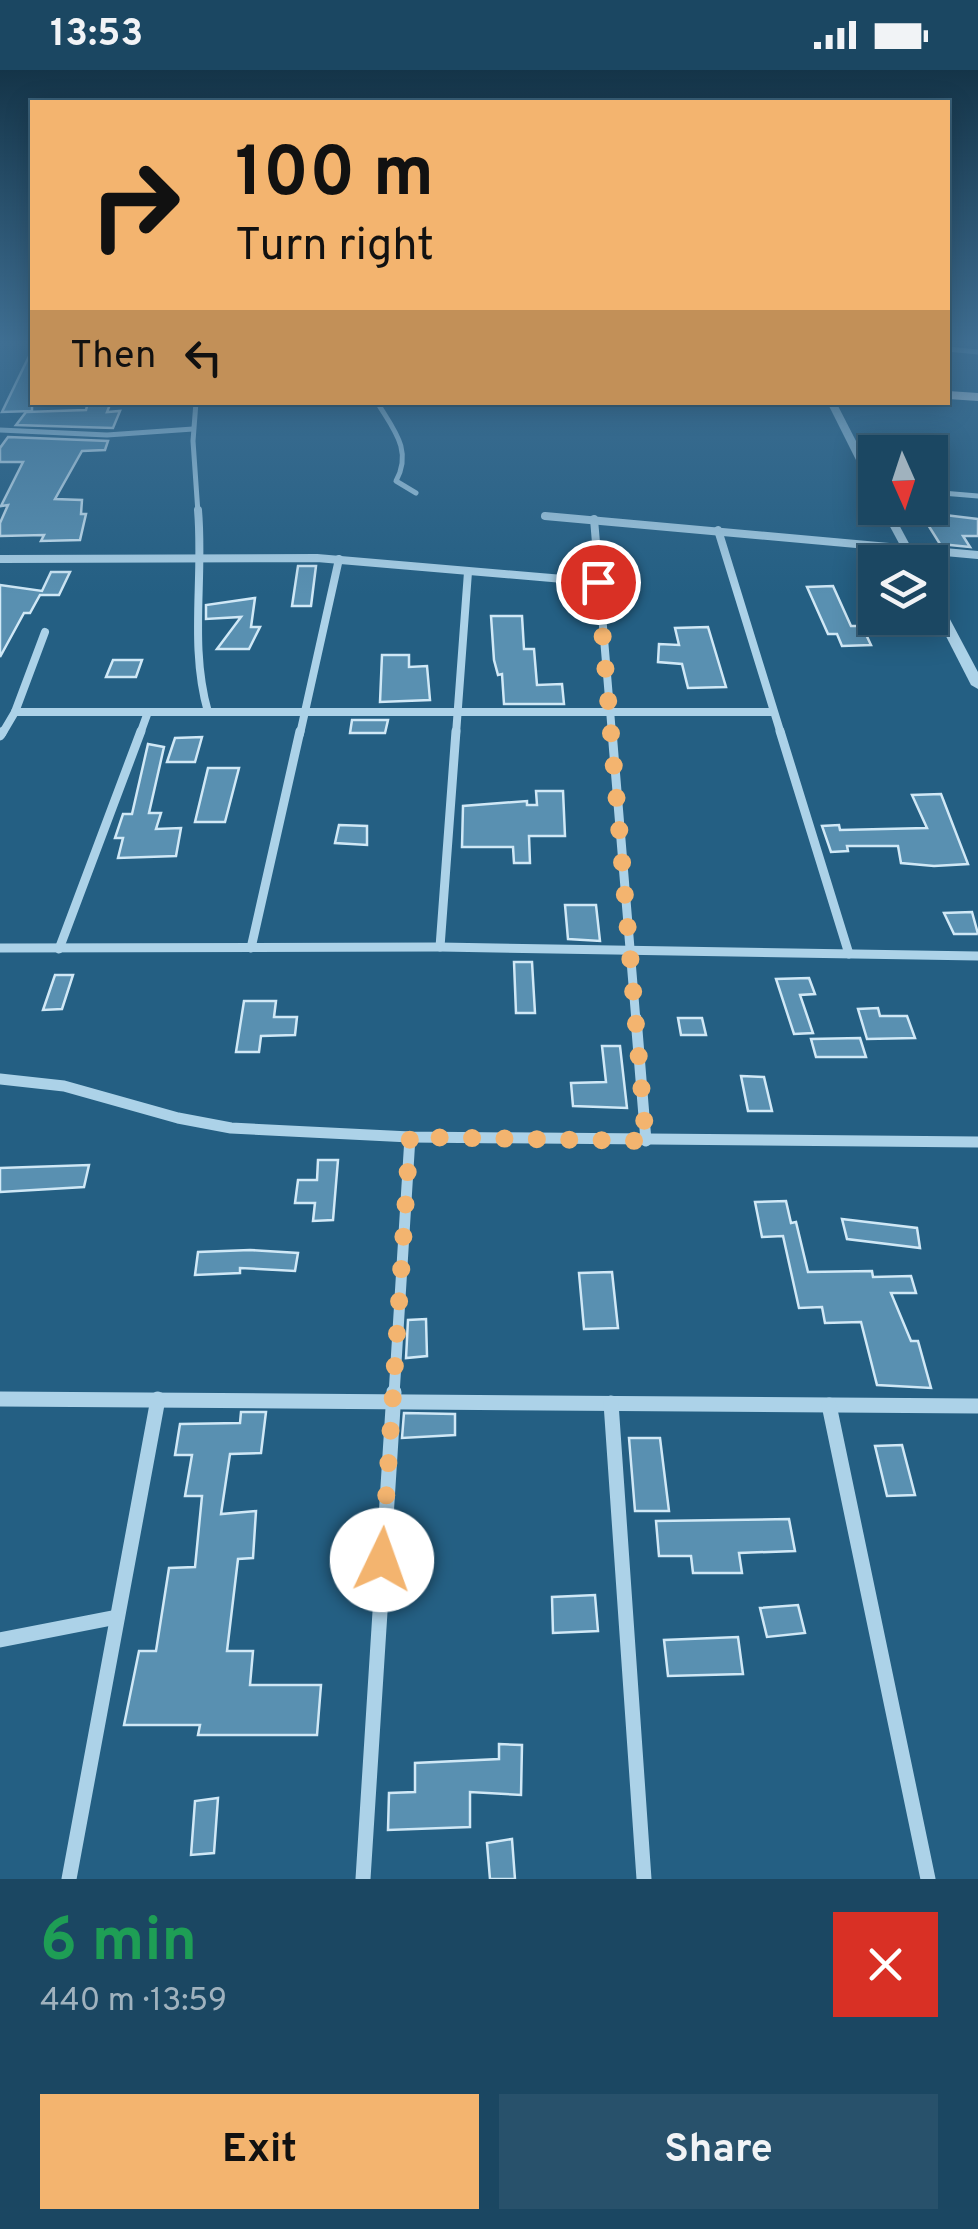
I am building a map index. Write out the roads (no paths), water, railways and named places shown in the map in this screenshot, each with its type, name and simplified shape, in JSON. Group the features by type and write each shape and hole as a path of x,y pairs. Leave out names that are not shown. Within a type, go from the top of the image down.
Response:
{"street":[{"path":"193,425 202,561 194,657 208,712"},
{"path":"392,425 407,450 404,469 396,481 416,492"},
{"path":"843,425 858,454"},
{"path":"0,430 107,435 193,429"},
{"path":"948,494 978,496"},
{"path":"544,516 867,545"},
{"path":"594,520 646,1141"},
{"path":"718,530 848,954"},
{"path":"948,552 978,555"},
{"path":"0,559 339,559 598,582"},
{"path":"251,948 339,559"},
{"path":"440,947 468,572"},
{"path":"948,628 978,685"},
{"path":"0,736 15,712 45,632"},
{"path":"15,712 772,712"},
{"path":"60,949 148,712"},
{"path":"0,948 440,947 978,956"},
{"path":"0,1079 64,1086 178,1118 231,1128 410,1137 978,1142"},
{"path":"363,1879 410,1137"},
{"path":"69,1879 158,1399"},
{"path":"0,1400 978,1406"},
{"path":"611,1403 644,1879"},
{"path":"829,1405 928,1879"},
{"path":"0,1640 118,1617"}]}
